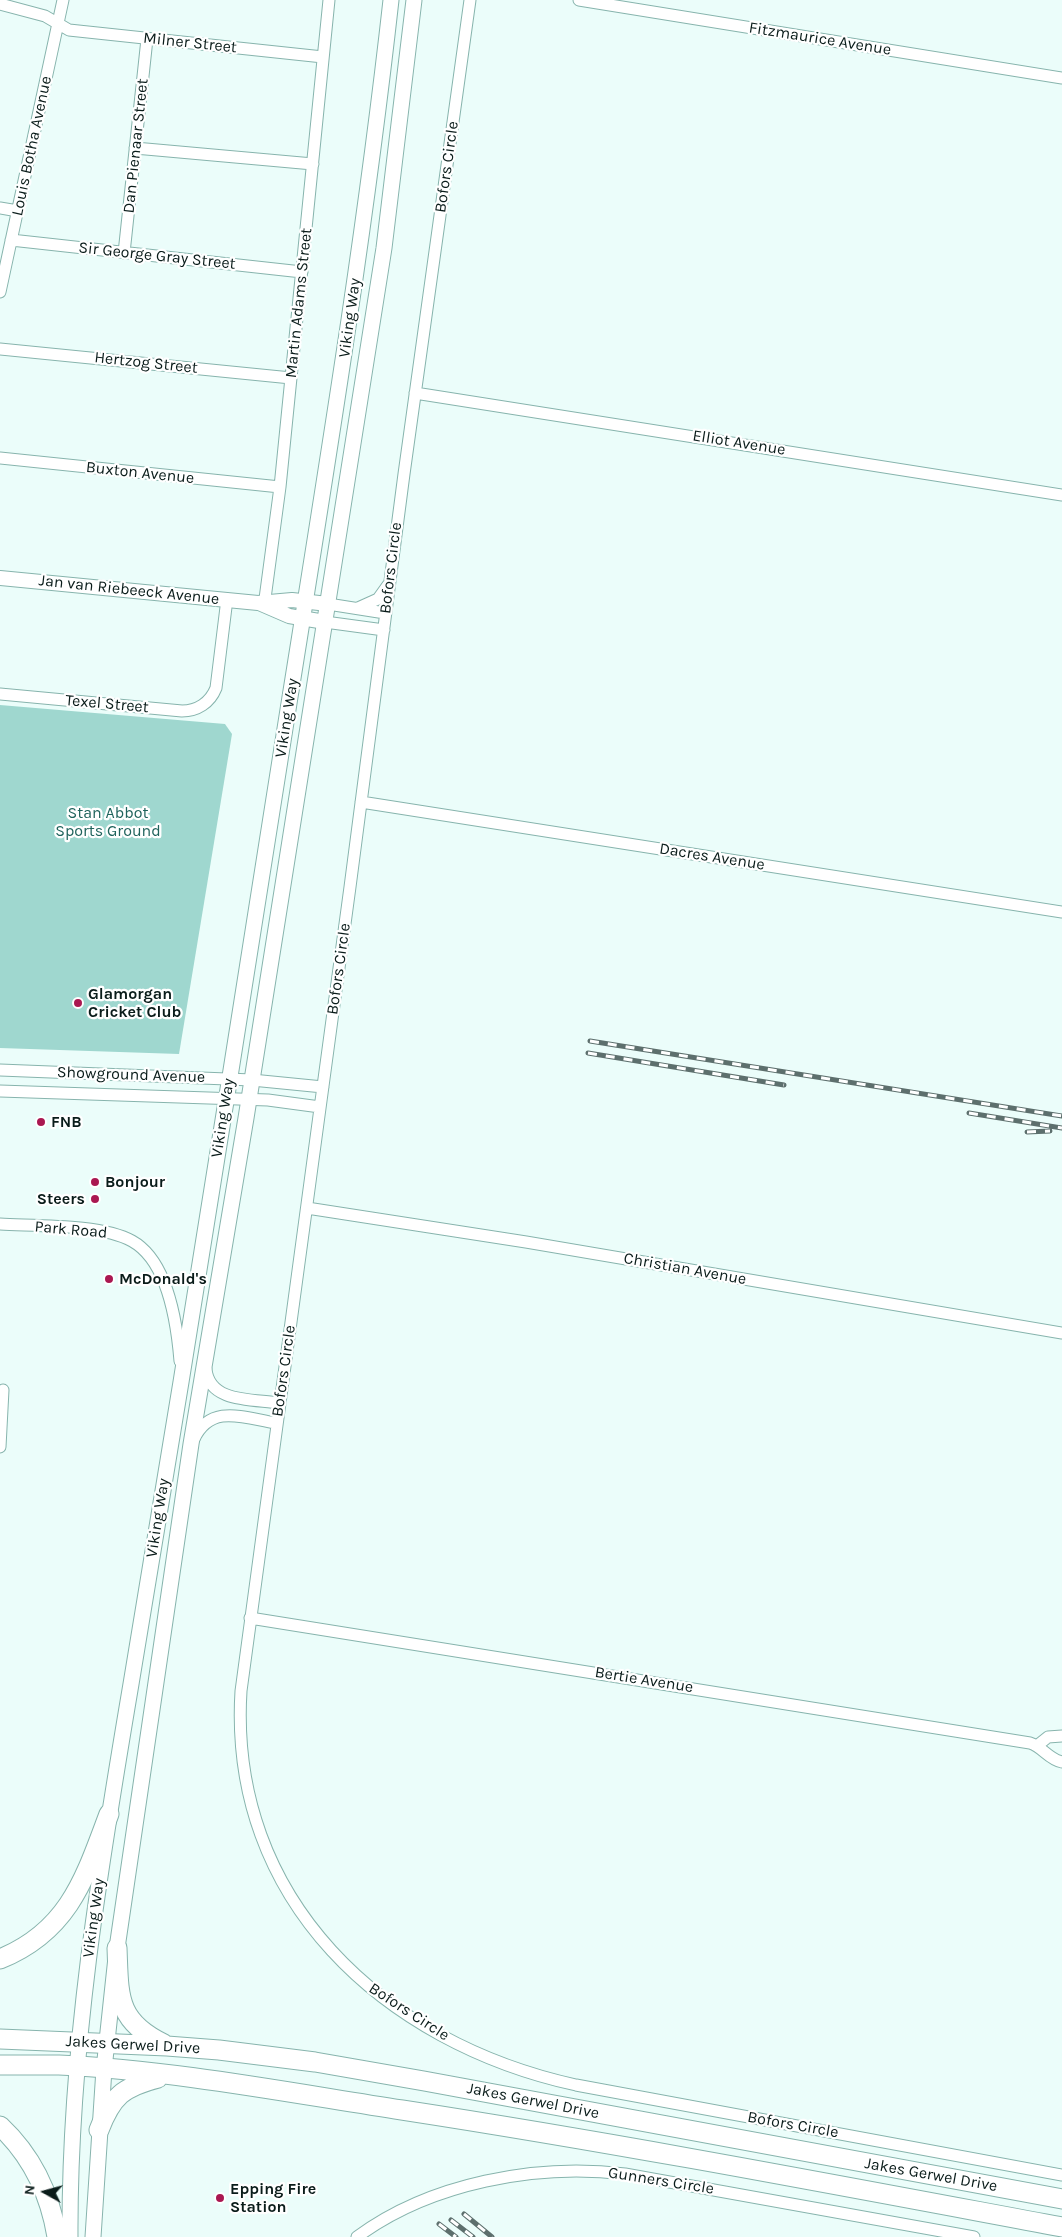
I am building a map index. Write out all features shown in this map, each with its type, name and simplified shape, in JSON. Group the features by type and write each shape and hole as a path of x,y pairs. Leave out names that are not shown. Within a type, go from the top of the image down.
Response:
{"highway":[{"path":"0,1959 32,1942 58,1920 83,1882 109,1814"},
{"path":"117,1948 120,1994 126,2015 139,2030 167,2046"},
{"name":"Jakes Gerwel Drive","path":"0,2039 167,2046 219,2050 306,2061 424,2080 1062,2199"},
{"name":"Jakes Gerwel Drive","path":"0,2065 104,2069 262,2088 575,2137 1062,2227"},
{"path":"99,2130 111,2104 123,2091 136,2084 166,2076"},
{"path":"0,2126 16,2142 39,2178 51,2209 58,2237"}],"main road":[{"name":"Viking Way","path":"70,2237 71,2156 87,1962 109,1814 230,1079 346,351 375,144 390,0"},
{"name":"Viking Way","path":"93,2237 106,2043 117,1948 191,1444 252,1080 384,248 414,0"}],"street":[{"name":"Louis Botha Avenue","path":"0,292 63,0"},
{"name":"Martin Adams Street","path":"262,604 280,487 329,0"},
{"name":"Bofors Circle","path":"470,0 385,613 241,1691 241,1725 247,1777 261,1832 278,1873 310,1925 345,1966 391,2004 458,2044 504,2064 552,2079 1062,2175"},
{"name":"Fitzmaurice Avenue","path":"579,0 1062,78"},
{"name":"Milner Street","path":"0,4 44,16 58,22 69,30 324,57"},
{"name":"Dan Pienaar Street","path":"124,253 147,39"},
{"path":"135,148 313,164"},
{"path":"0,208 18,211"},
{"name":"Sir George Gray Street","path":"11,240 302,272"},
{"name":"Hertzog Street","path":"0,349 291,378"},
{"name":"Elliot Avenue","path":"415,393 1062,495"},
{"name":"Buxton Avenue","path":"0,458 280,487"},
{"name":"Jan van Riebeeck Avenue","path":"0,578 262,604 306,601 385,613"},
{"path":"357,609 378,599 389,584"},
{"name":"Texel Street","path":"0,694 182,711 197,709 210,698 216,685 226,599"},
{"name":"Jan van Riebeeck Avenue","path":"262,604 303,619 384,630"},
{"name":"Dacres Avenue","path":"361,802 1062,912"},
{"name":"Showground Avenue","path":"0,1070 252,1080 322,1087"},
{"name":"Showground Avenue","path":"0,1092 268,1100 320,1107"},
{"name":"Christian Avenue","path":"307,1208 526,1242 1062,1333"},
{"name":"Park Road","path":"0,1224 90,1230 118,1234 140,1246 158,1271 172,1307 177,1327 182,1375"},
{"path":"205,1357 210,1383 218,1392 228,1396 279,1403"},
{"path":"0,1446 4,1390"},
{"path":"191,1444 200,1427 212,1417 227,1416 276,1423"},
{"name":"Bertie Avenue","path":"250,1618 1038,1745"},
{"path":"1062,1736 1048,1737 1038,1745 1050,1758 1062,1762"},
{"name":"Gunners Circle","path":"357,2237 404,2210 455,2190 511,2176 575,2170 625,2174 974,2237"}],"green space":[{"name":"Stan Abbot Sports Ground","path":"0,705 225,724 232,734 179,1054 0,1048"}],"railway":[{"path":"590,1041 1062,1116"},
{"path":"588,1053 784,1085"},
{"path":"969,1113 1062,1128"},
{"path":"1027,1132 1050,1131"},
{"path":"464,2214 492,2237"},
{"path":"451,2220 473,2237"},
{"path":"439,2224 456,2237"}],"place":[{"name":"Glamorgan Cricket Club","path":"78,1003"},
{"name":"FNB","path":"41,1122"},
{"name":"Bonjour","path":"95,1182"},
{"name":"Steers","path":"95,1199"},
{"name":"McDonald's","path":"109,1279"},
{"name":"Epping Fire Station","path":"220,2198"}]}
